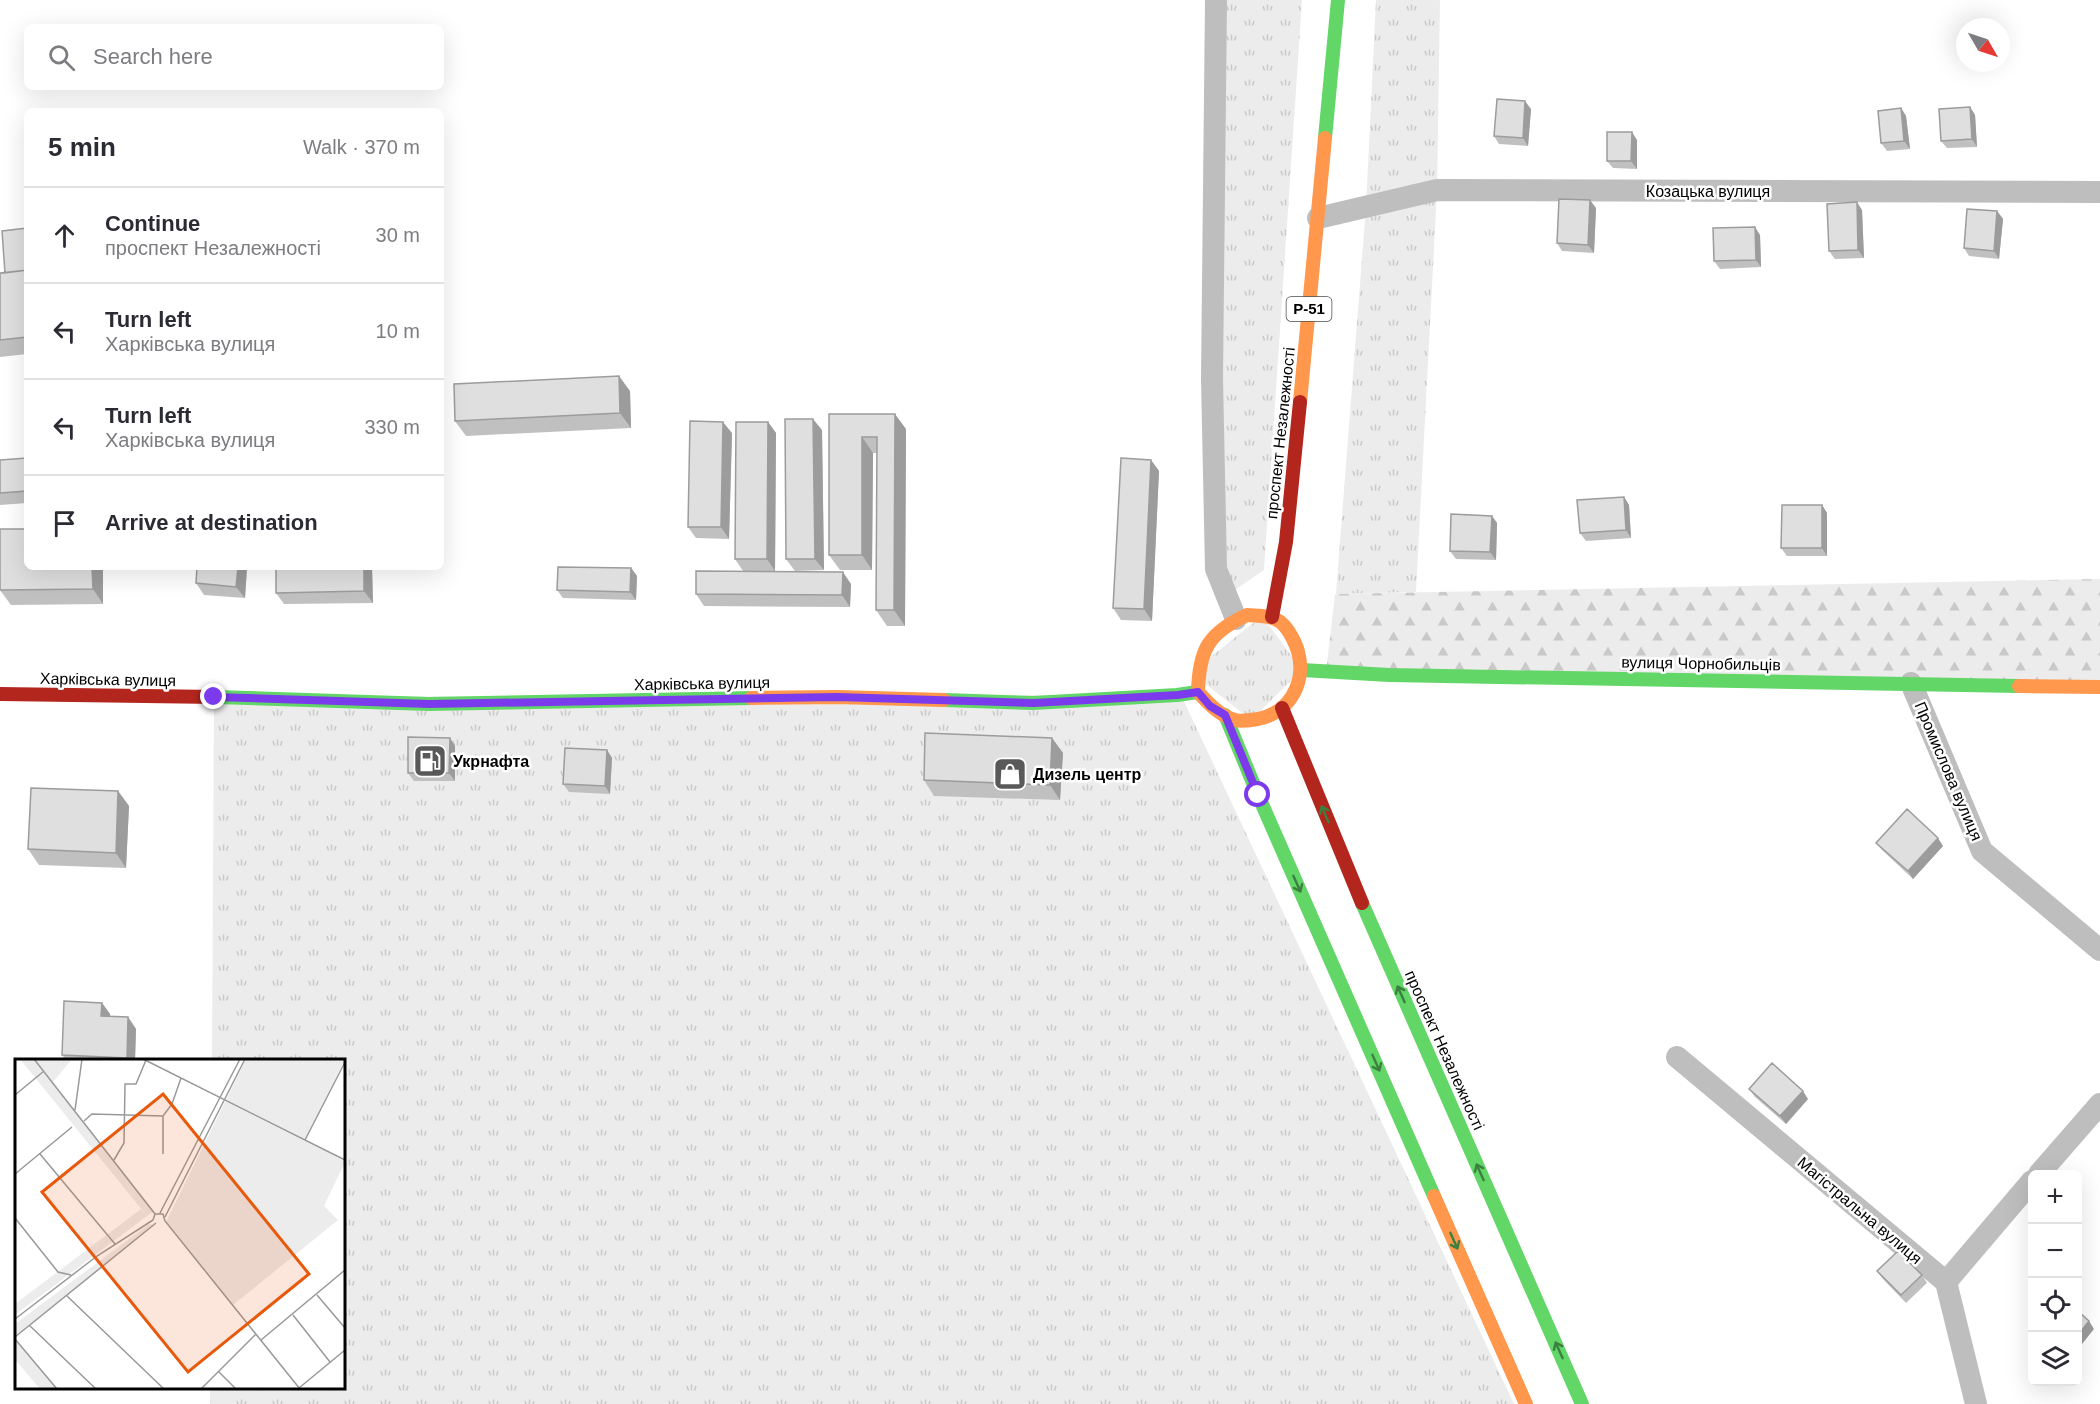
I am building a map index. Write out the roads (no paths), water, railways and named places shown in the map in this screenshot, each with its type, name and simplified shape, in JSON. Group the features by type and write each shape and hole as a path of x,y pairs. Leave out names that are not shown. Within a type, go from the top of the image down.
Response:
{"street":[{"path":"1216,0 1212,379 1216,569 1236,619"},
{"name":"проспект Незалежності","path":"1272,617 1286,542 1338,0"},
{"name":"Козацька вулиця","path":"1318,218 1437,190 2100,192"},
{"path":"1247,615 1272,617 1287,627 1297,645 1302,670 1298,689 1287,705 1268,716 1251,720 1234,720 1210,706 1198,692 1198,667 1202,652 1210,638 1227,623 1247,615"},
{"name":"вулиця Чорнобильців","path":"1302,670 1401,675 2100,687"},
{"name":"Промислова вулиця","path":"1911,683 1982,851 2100,950"},
{"name":"Харківська вулиця","path":"0,694 214,697 429,704 837,697 1034,703 1198,692"},
{"name":"проспект Незалежності","path":"1282,708 1376,936 1582,1404"},
{"path":"1225,715 1526,1404"},
{"name":"Магістральна вулиця","path":"1677,1057 1946,1282"},
{"path":"2042,1170 2100,1104"},
{"path":"1976,1404 1946,1282 2028,1186"}],"place":[{"name":"Укрнафта","path":"430,761"},
{"name":"Дизель центр","path":"1010,774"}]}
